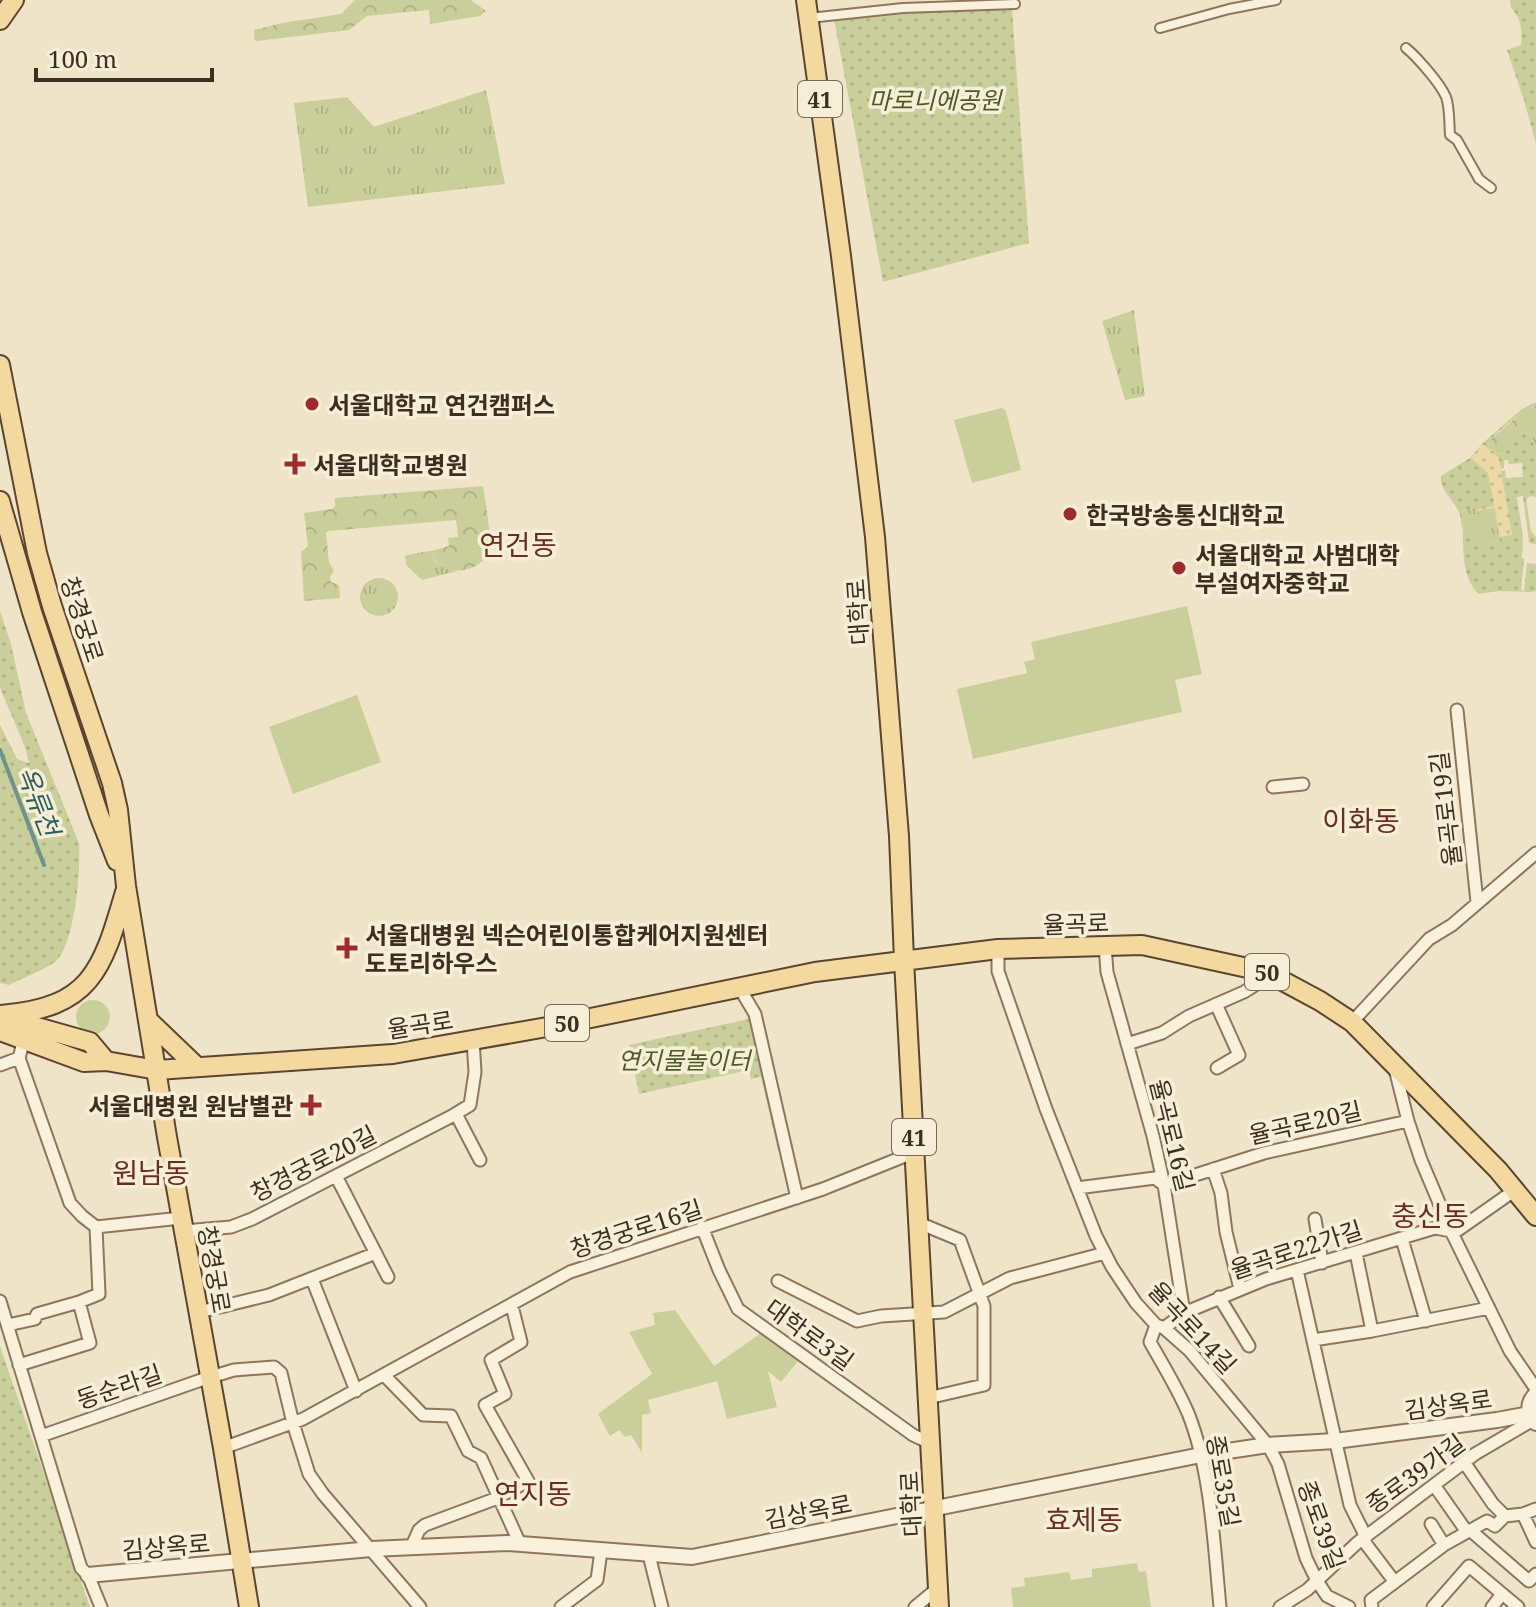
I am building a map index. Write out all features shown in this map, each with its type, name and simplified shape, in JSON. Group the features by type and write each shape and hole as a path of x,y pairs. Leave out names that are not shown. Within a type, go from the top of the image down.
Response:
{"main road":[{"path":"0,20 14,0"},
{"name":"대학로","path":"808,9 875,537 899,836 939,1598"},
{"name":"창경궁로","path":"0,365 37,553 118,810 126,886 148,1020 249,1607"},
{"name":"창경궁로","path":"0,501 32,612 99,815 126,886"},
{"path":"0,1016 62,1001 92,978 110,944 126,886"},
{"name":"율곡로","path":"0,1031 84,1062 106,1061 157,1070 393,1054 547,1027 815,972 998,949 1142,945 1266,972 1352,1022 1498,1170 1536,1216"},
{"name":"율곡로","path":"0,1016 90,1042 106,1061"},
{"path":"148,1020 197,1067"}],"street":[{"path":"1160,28 1276,0"},
{"path":"808,9 1015,4"},
{"path":"1406,48 1439,85 1447,99 1450,135 1457,140 1479,179 1491,188"},
{"name":"율곡로19길","path":"1457,710 1477,902"},
{"path":"1273,787 1303,784"},
{"name":"율곡로19길","path":"1352,1022 1429,939 1452,925 1536,853"},
{"name":"율곡로16길","path":"1105,946 1107,972 1164,1185 1184,1313"},
{"name":"율곡로14길","path":"998,949 998,971 1046,1109 1112,1267 1136,1303 1189,1350 1268,1445"},
{"path":"1127,1044 1162,1033 1271,975"},
{"path":"739,987 755,1014 797,1198"},
{"path":"1216,1004 1239,1055 1217,1068"},
{"path":"8,1325 35,1319 37,1314 99,1294 96,1227 70,1203 19,1058 24,1039"},
{"path":"473,1040 475,1072 470,1105 456,1114 480,1160"},
{"path":"0,1065 19,1058"},
{"path":"1394,1064 1421,1160 1451,1231 1510,1351 1536,1391 1529,1406 1533,1419"},
{"name":"창경궁로20길","path":"96,1227 231,1227 456,1114"},
{"name":"율곡로20길","path":"1164,1185 1264,1153 1408,1121"},
{"name":"창경궁로16길","path":"223,1448 293,1423 570,1272 823,1189 915,1152"},
{"path":"1213,1169 1221,1193 1226,1232 1240,1289"},
{"path":"336,1176 388,1277"},
{"path":"1077,1188 1155,1178 1164,1185"},
{"name":"율곡로22가길","path":"1184,1313 1266,1279 1435,1228 1458,1230 1515,1190"},
{"path":"1315,1219 1322,1263"},
{"path":"919,1223 960,1240 984,1306 984,1385 928,1398"},
{"name":"대학로3길","path":"702,1227 738,1309 913,1435 930,1443"},
{"path":"1402,1239 1426,1321"},
{"path":"199,1312 269,1295 376,1253"},
{"path":"778,1281 857,1321 881,1316 944,1312 1010,1278 1105,1253"},
{"path":"1356,1253 1372,1331"},
{"name":"종로39가길","path":"1297,1270 1350,1505 1366,1544 1394,1581"},
{"path":"312,1279 356,1391"},
{"name":"율곡로22가길","path":"1219,1297 1249,1346"},
{"path":"0,1301 81,1568 88,1575 101,1607"},
{"name":"동순라길","path":"19,1365 90,1343 79,1302"},
{"path":"411,1548 419,1530 425,1525 495,1499 528,1481 485,1405 505,1394 491,1360 521,1342 512,1306"},
{"path":"1313,1340 1489,1308"},
{"path":"1160,1327 1184,1313"},
{"name":"종로35길","path":"1160,1327 1150,1342 1188,1411 1201,1455 1220,1607"},
{"path":"211,1377 234,1370 274,1367 281,1373 309,1474 420,1607"},
{"path":"384,1375 423,1415 451,1416 468,1451 481,1458 520,1544"},
{"name":"동순라길","path":"41,1436 211,1377"},
{"name":"종로39가길","path":"1317,1581 1364,1538 1464,1462 1533,1419"},
{"name":"김상옥로","path":"88,1575 242,1561 262,1564 298,1561 309,1555 320,1558 359,1555 371,1549 507,1543 692,1557 1201,1455 1497,1420 1533,1419"},
{"name":"종로39길","path":"1268,1445 1278,1464 1306,1558 1317,1581 1327,1596 1349,1607"},
{"path":"1464,1462 1505,1516"},
{"path":"1434,1485 1469,1531 1529,1581 1536,1574"},
{"path":"1372,1607 1371,1600 1444,1545 1487,1521 1495,1526 1505,1516 1536,1509"},
{"path":"1523,1514 1536,1542"},
{"path":"1431,1524 1444,1545"},
{"path":"561,1607 597,1580 601,1551"},
{"path":"649,1555 662,1607"},
{"path":"1433,1607 1469,1566 1518,1607"},
{"path":"1280,1607 1317,1581"},
{"path":"1492,1607 1502,1594"},
{"path":"915,1607 939,1598"}],"green space":[{"path":"355,0 471,0 486,11 480,16 430,24 429,10 367,16 349,30 254,39 254,30 341,14"},
{"path":"1510,0 1536,0 1536,144 1507,50 1521,45 1520,25"},
{"name":"마로니에공원","path":"1012,9 1029,243 883,282 834,19"},
{"path":"486,90 505,184 308,207 294,103 347,97 374,127"},
{"path":"1134,310 1145,396 1125,400 1102,321"},
{"path":"1536,402 1505,426 1489,444 1495,452 1503,453 1510,446 1510,436 1528,432 1536,445 1536,497 1526,499 1536,544 1529,543 1523,496 1517,497 1524,559 1521,590 1524,591 1527,563 1536,564 1536,591 1478,594 1467,575 1460,515 1443,486 1441,476 1470,458 1483,443 1522,409","holes":["1483,444 1499,458 1501,469 1504,468 1504,460 1508,460 1509,464 1522,463 1523,477 1506,478 1505,470 1501,471 1512,535 1500,537 1495,508 1477,511 1494,506 1488,473 1471,458","1475,507 1477,513 1495,510 1500,542 1486,543 1464,531 1462,512"]},
{"path":"1536,405 1536,445 1528,432 1510,436 1510,446 1503,453 1490,448 1489,441 1523,411"},
{"path":"1002,408 1006,411 1021,470 972,483 954,420"},
{"path":"483,486 490,542 484,559 476,566 455,570 438,564 434,558 435,550 449,546 448,538 458,537 456,520 328,531 329,562 334,571 330,577 331,582 339,585 340,598 304,601 301,552 308,546 304,513 332,509 335,498"},
{"path":"1476,507 1495,510 1500,542 1486,543 1464,531 1462,512"},
{"path":"435,550 433,555 436,562 457,571 422,580 406,565 405,556"},
{"path":"379,578 393,583 398,597 393,611 379,616 365,611 360,597 365,583"},
{"path":"1187,606 1202,674 1175,680 1182,712 973,759 957,689 1027,673 1024,662 1035,659 1031,642"},
{"path":"0,611 11,644 26,713 79,843 76,903 64,949 49,966 9,985 0,983 0,725 17,759 29,763 0,688"},
{"path":"357,695 381,762 293,794 269,727"},
{"path":"93,1000 105,1005 110,1017 105,1029 93,1034 81,1029 76,1017 81,1005"},
{"name":"연지물놀이터","path":"753,1018 782,1150 778,1151 761,1077 751,1079 749,1070 639,1094 629,1045"},
{"path":"675,1310 714,1366 760,1334 798,1361 781,1382 768,1371 777,1407 727,1419 717,1381 648,1400 651,1413 642,1415 642,1453 631,1435 625,1437 619,1430 610,1436 598,1414 652,1374 629,1332 655,1325 653,1313"},
{"path":"0,1346 77,1570 90,1607 0,1607"},
{"path":"1137,1563 1139,1572 1146,1571 1151,1607 1013,1607 1011,1588 1025,1586 1024,1578 1069,1572 1071,1580 1092,1577 1092,1569"}],"sand":[{"path":"1483,444 1499,458 1512,535 1500,542 1495,509 1477,509 1493,506 1471,458"}],"waterway":[{"name":"옥류천","path":"0,750 44,865"}],"place":[{"name":"서울대학교 연건캠퍼스","path":"312,404"},
{"name":"서울대학교병원","path":"295,464"},
{"name":"한국방송통신대학교","path":"1070,514"},
{"name":"서울대학교 사범대학 부설여자중학교","path":"1179,568"},
{"name":"서울대병원 넥슨어린이통합케어지원센터 도토리하우스","path":"347,948"},
{"name":"서울대병원 원남별관","path":"311,1105"}],"district":[{"name":"연건동","path":"518,544"},
{"name":"이화동","path":"1361,820"},
{"name":"원남동","path":"151,1172"},
{"name":"충신동","path":"1430,1215"},
{"name":"연지동","path":"533,1493"},
{"name":"효제동","path":"1084,1519"}]}
